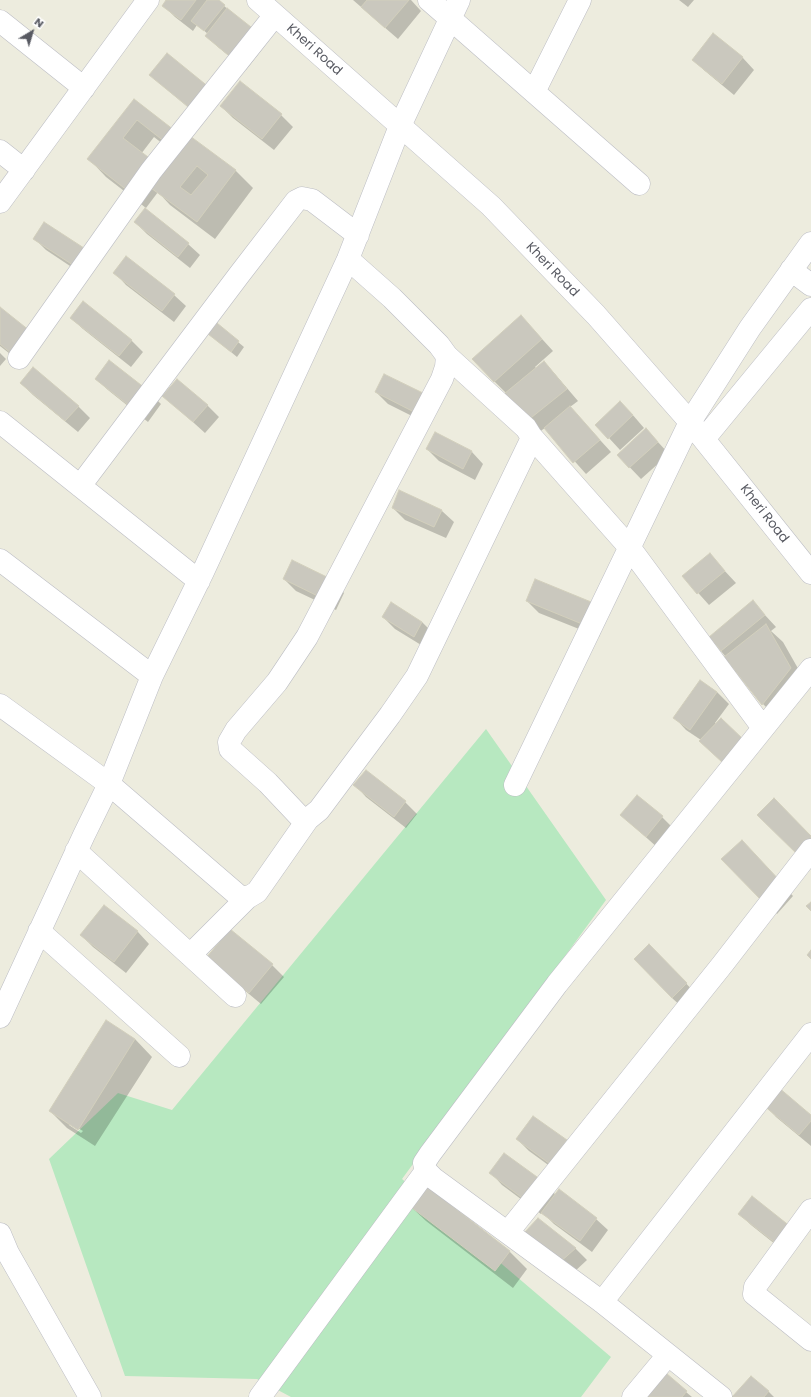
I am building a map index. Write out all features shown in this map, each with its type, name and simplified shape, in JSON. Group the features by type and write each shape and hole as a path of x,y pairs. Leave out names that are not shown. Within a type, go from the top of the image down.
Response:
{"street":[{"path":"0,202 148,0"},
{"name":"Kheri Road","path":"258,0 491,206 596,315 690,422 811,573"},
{"path":"429,0 455,10 534,92 639,184"},
{"path":"534,92 580,0"},
{"path":"0,1017 109,784 152,676 199,581 348,259 400,126 455,10"},
{"path":"19,358 151,171 275,15"},
{"path":"0,21 84,88"},
{"path":"0,151 24,170"},
{"path":"80,486 296,202 302,198 312,200 358,234"},
{"path":"515,784 690,422 750,328 811,243"},
{"path":"348,259 392,298 439,345 447,356 526,428 531,436 630,548 763,728"},
{"path":"791,270 811,285"},
{"path":"704,439 811,309"},
{"path":"308,819 302,819 268,783 230,749 229,742 236,730 277,682 307,636 442,379 446,367 447,356"},
{"path":"0,422 199,581"},
{"path":"190,955 247,898 257,892 308,819 319,810 390,715 417,676 531,440 531,436"},
{"path":"0,560 152,676"},
{"path":"721,1397 602,1302 433,1178 426,1171 424,1163 557,984 811,669"},
{"path":"0,705 109,784 239,896 247,898"},
{"path":"508,1232 722,965 811,850"},
{"path":"76,852 235,996"},
{"path":"40,931 179,1056"},
{"path":"602,1302 811,1034"},
{"path":"260,1397 426,1171"},
{"path":"808,1219 755,1287 754,1294 811,1340"},
{"path":"3,1250 90,1397"},
{"path":"633,1397 668,1355"}],"green space":[{"path":"486,729 606,900 402,1179 611,1357 581,1397 291,1397 257,1379 125,1376 49,1159 118,1093 172,1110"}],"building":[{"path":"166,0 196,0 181,20 162,6"},
{"path":"207,0 219,0 225,5 204,31 191,21"},
{"path":"367,0 409,0 385,28 361,7"},
{"path":"227,8 256,31 233,59 205,36"},
{"path":"713,33 743,57 722,84 692,60"},
{"path":"167,53 210,88 192,110 149,75"},
{"path":"240,81 282,114 262,139 220,106"},
{"path":"134,99 174,130 165,142 137,120 123,138 152,160 128,191 87,159"},
{"path":"190,136 236,170 197,222 151,188","holes":["197,166 208,175 191,195 180,187"]},
{"path":"145,208 189,243 178,257 134,222"},
{"path":"44,222 87,250 76,267 33,239"},
{"path":"126,256 175,294 162,311 113,273"},
{"path":"83,301 132,340 119,356 70,318"},
{"path":"0,307 30,331 12,354 0,344"},
{"path":"521,315 542,339 494,382 472,359"},
{"path":"217,323 239,341 231,352 208,334"},
{"path":"109,360 150,392 136,411 95,379"},
{"path":"544,361 567,389 527,421 504,394"},
{"path":"33,367 79,406 65,421 20,383"},
{"path":"384,374 427,395 418,414 375,392"},
{"path":"177,379 208,405 193,422 162,396"},
{"path":"620,401 633,415 608,439 595,425"},
{"path":"570,406 600,440 573,463 544,428"},
{"path":"646,428 658,442 629,468 617,455"},
{"path":"435,432 472,451 463,469 426,449"},
{"path":"399,490 442,510 434,527 392,508"},
{"path":"710,553 725,571 697,594 682,576"},
{"path":"292,560 333,580 324,599 283,579"},
{"path":"535,579 596,604 587,626 526,601"},
{"path":"753,600 765,615 721,651 709,637"},
{"path":"391,602 422,622 414,637 382,617"},
{"path":"766,624 791,668 762,705 724,657"},
{"path":"700,680 717,692 690,730 673,718"},
{"path":"721,718 744,740 723,763 699,741"},
{"path":"366,770 406,801 394,817 353,785"},
{"path":"637,795 663,816 646,837 620,815"},
{"path":"774,798 811,836 811,845 800,857 757,815"},
{"path":"742,840 782,883 764,903 721,859"},
{"path":"811,902 811,911 806,906"},
{"path":"104,905 138,931 114,962 80,935"},
{"path":"230,929 273,964 249,993 206,958"},
{"path":"649,944 687,983 672,998 634,959"},
{"path":"811,950 811,959 807,955"},
{"path":"106,1020 135,1039 78,1130 49,1111"},
{"path":"778,1087 811,1115 811,1121 799,1135 763,1105"},
{"path":"533,1116 567,1140 550,1164 516,1139"},
{"path":"504,1153 544,1182 529,1203 489,1173"},
{"path":"423,1183 510,1251 495,1271 407,1204"},
{"path":"559,1189 597,1218 580,1241 541,1213"},
{"path":"752,1196 791,1227 778,1245 738,1214"},
{"path":"538,1218 576,1248 560,1262 524,1233"},
{"path":"666,1373 687,1391 682,1397 645,1397"},
{"path":"751,1376 769,1391 764,1397 732,1397"}]}
